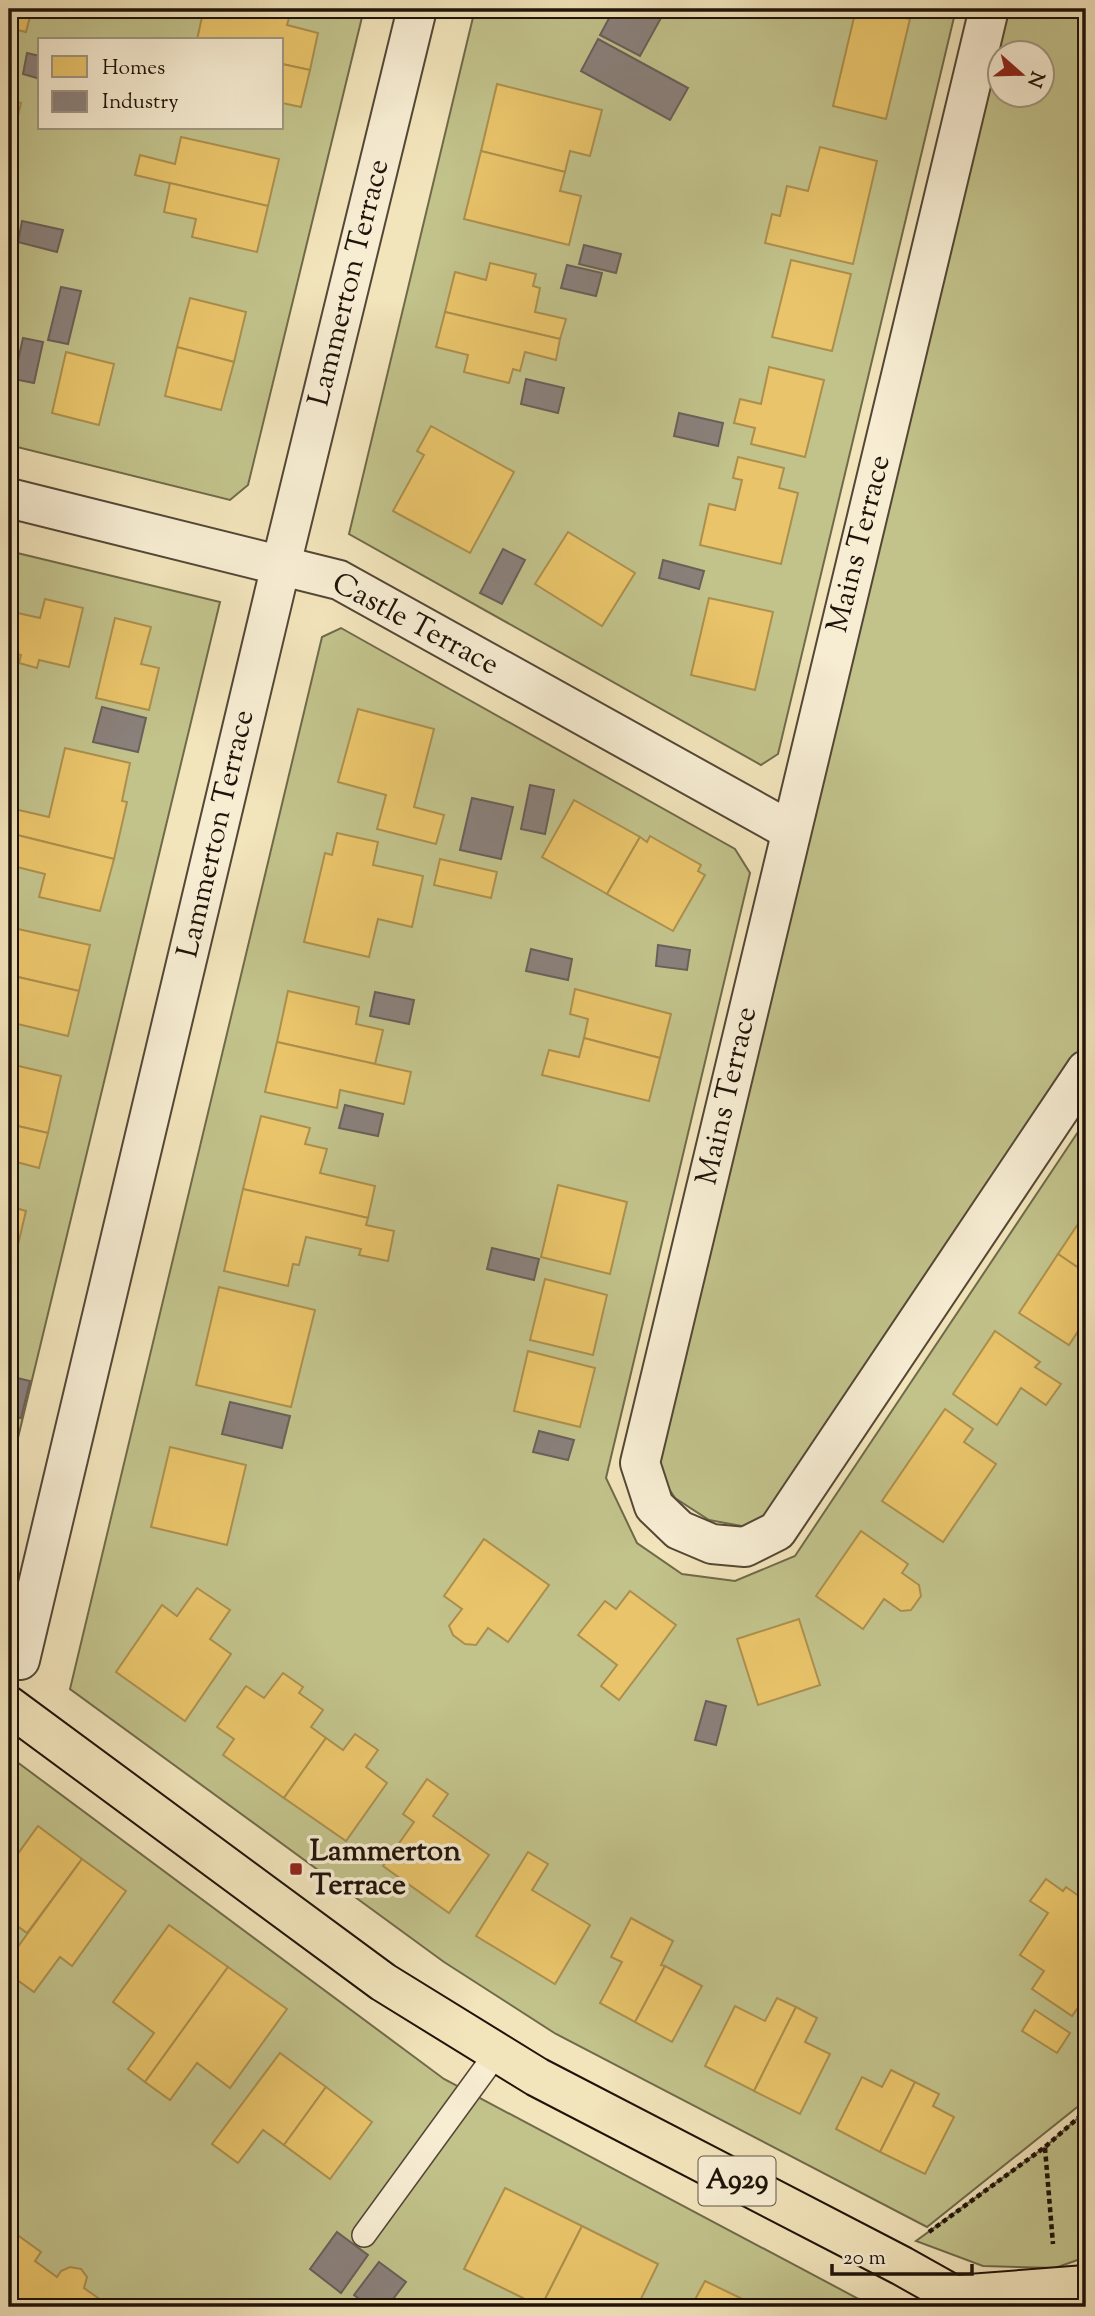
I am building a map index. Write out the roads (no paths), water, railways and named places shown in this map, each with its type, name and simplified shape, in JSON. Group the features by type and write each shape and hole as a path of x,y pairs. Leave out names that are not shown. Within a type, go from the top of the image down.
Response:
{"main road":[{"name":"A929","path":"9,1706 383,1982 537,2077 902,2266 953,2299 1071,2286"}],"street":[{"name":"Lammerton Terrace","path":"20,1660 281,565 417,9"},
{"name":"Mains Terrace","path":"989,9 640,1463 653,1506 679,1530 712,1544 746,1547 777,1531 1086,1070"},
{"name":"Castle Terrace","path":"9,498 339,580 791,831"}],"lane":[{"path":"364,2235 496,2054"}],"place":[{"name":"Lammerton Terrace","path":"296,1869"}]}
